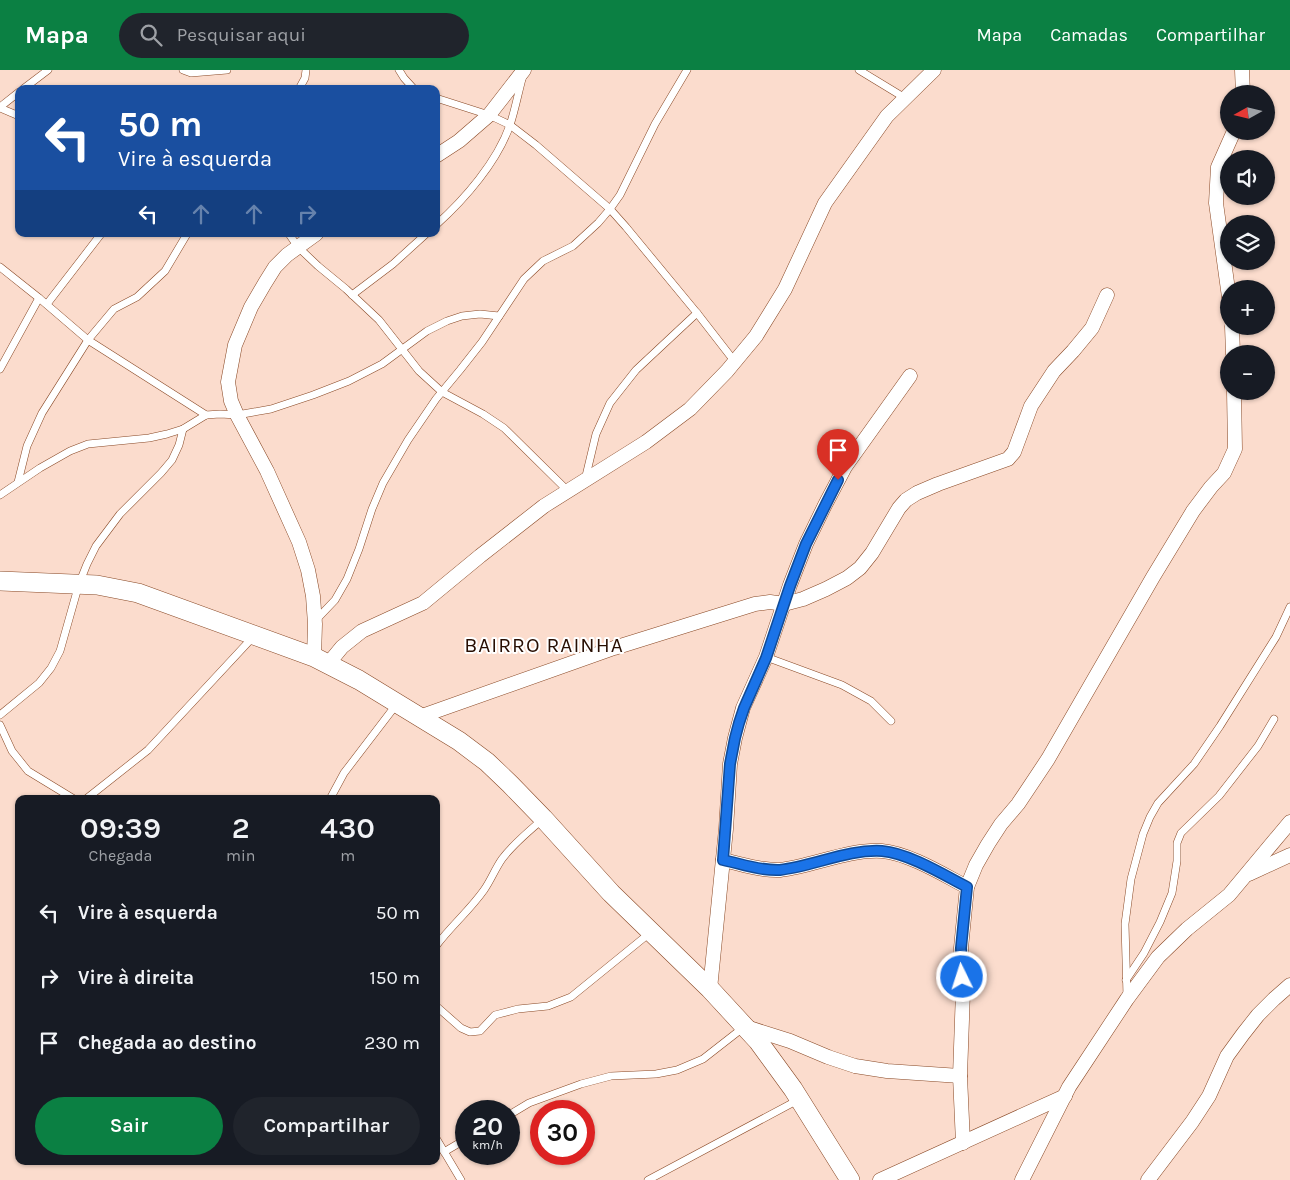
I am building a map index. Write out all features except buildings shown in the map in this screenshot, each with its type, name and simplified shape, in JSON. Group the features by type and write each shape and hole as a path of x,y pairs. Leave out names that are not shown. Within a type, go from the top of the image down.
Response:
{"street":[{"path":"440,154 460,141 489,115 524,70"},
{"path":"1242,70 1243,85"},
{"path":"321,660 342,647 362,631 423,603 544,506 646,442 690,409 735,362 756,336 785,289 825,203 887,116 932,71"},
{"path":"1227,280 1216,203 1218,167 1230,140"},
{"path":"312,237 275,267 265,282 251,307 235,346 228,382 237,415 268,471 299,542 308,570 313,596 321,660"},
{"path":"419,717 614,648 734,610 762,603 784,604 803,599 847,578 860,568 872,553 899,508 906,500 938,484 1008,459 1014,452 1031,406 1054,371 1074,351 1092,328 1107,295"},
{"path":"710,989 723,860 729,774 735,738 744,708 766,658 806,544 824,505 845,467 910,376"},
{"path":"963,1143 960,1076 963,991 961,948 967,887 976,865 988,844 1048,759 1148,584 1193,511 1224,472 1234,449 1234,400"},
{"path":"0,581 97,585 138,593 321,660 359,680 459,741 488,762 544,818 611,894 710,989 758,1041 800,1100 850,1180"},
{"path":"1022,1180 1064,1096 1127,999 1158,957 1187,929 1229,895 1290,822"},
{"path":"723,860 760,869 778,870 868,851 884,852 907,857 967,887"},
{"path":"1244,877 1290,855"},
{"path":"1148,1180 1192,1122 1208,1096 1227,1056 1242,1034 1263,1010 1290,985"},
{"path":"744,1026 856,1066 887,1071 960,1076"},
{"path":"880,1180 1064,1096"}],"lane":[{"path":"29,85 48,70"},
{"path":"183,70 191,73 227,70"},
{"path":"301,85 305,78 306,70"},
{"path":"399,70 410,85"},
{"path":"440,221 470,190 502,144 510,124 524,70"},
{"path":"315,622 335,600 347,579 360,548 372,509 408,440 524,279 543,261 573,246 610,209 620,195 655,124 687,70"},
{"path":"859,70 905,98"},
{"path":"15,95 0,108 15,114"},
{"path":"440,99 510,124 610,209 697,313 735,362"},
{"path":"47,304 99,237"},
{"path":"18,482 27,446 42,413 88,340 114,309 137,297 165,271 185,237"},
{"path":"291,237 298,247 318,266 379,320 419,371 442,392 483,414 504,428 568,491"},
{"path":"352,295 393,264 423,237"},
{"path":"0,267 47,304 88,340 206,415"},
{"path":"0,369 39,298"},
{"path":"584,481 596,434 610,404 636,370 697,313"},
{"path":"0,495 40,468 70,451 88,444 149,438 166,434 183,429 206,415 237,415 270,409 349,381 382,364 427,331 446,321 462,316 480,314 499,316"},
{"path":"0,715 39,683 51,668 60,651 86,564 103,536 133,500 172,460 179,445 183,429"},
{"path":"1127,999 1125,924 1132,879 1143,834 1150,817 1158,803 1194,764 1220,726 1276,638 1290,607"},
{"path":"91,795 148,750 254,635"},
{"path":"766,658 842,685 870,701 891,722"},
{"path":"332,795 344,773 397,704"},
{"path":"1126,980 1144,953 1172,893 1177,861 1177,843 1181,833 1230,783 1258,746 1274,718"},
{"path":"0,725 12,751 28,771 67,795"},
{"path":"440,940 486,888 502,860 523,836 544,818"},
{"path":"440,1010 461,1028 470,1032 480,1031 495,1015 518,1009 548,1006 571,997 651,932"},
{"path":"520,1108 529,1103 581,1084 611,1076 656,1074 677,1070 703,1059 744,1026"},
{"path":"648,1180 800,1100"},
{"path":"440,1145 461,1180"},
{"path":"444,1152 455,1146"}],"district":[{"name":"BAIRRO RAINHA","path":"544,645"}],"route":[{"path":"838,480 806,544 766,658 739,723 730,764 723,860 760,869 778,870 868,851 907,857 967,887 961,948 962,977"}]}
